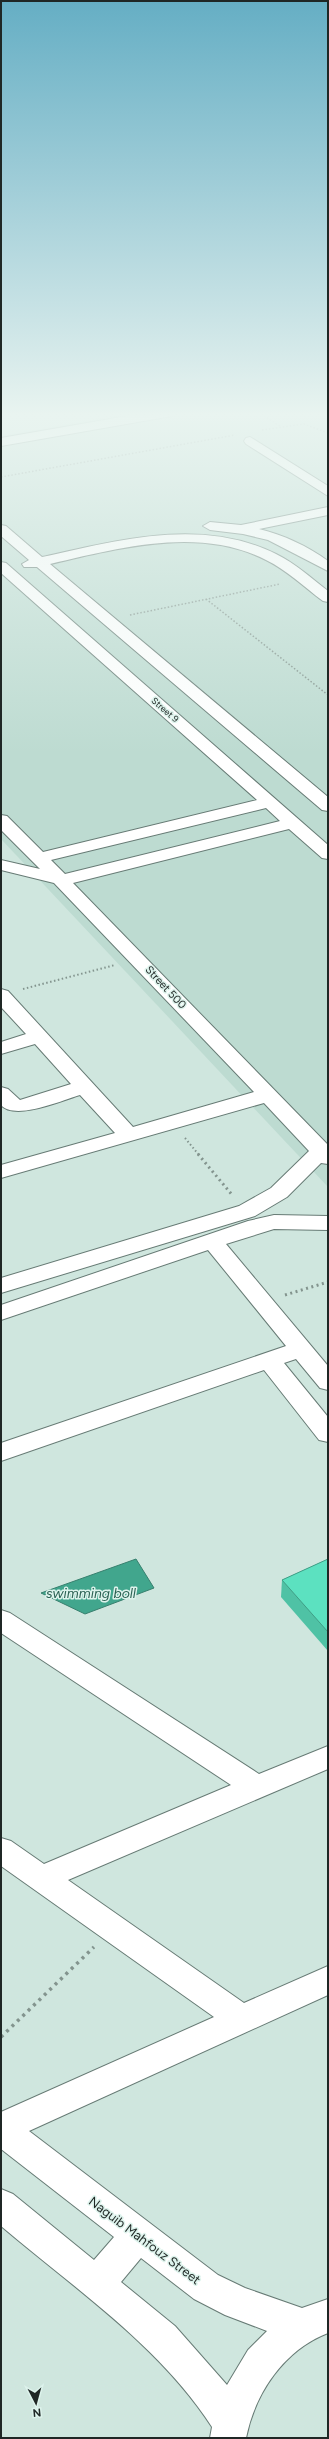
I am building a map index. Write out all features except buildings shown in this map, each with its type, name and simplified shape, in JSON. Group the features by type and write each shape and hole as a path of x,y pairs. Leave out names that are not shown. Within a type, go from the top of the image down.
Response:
{"street":[{"path":"205,526 239,529 286,541 328,567"},
{"path":"224,541 239,529 255,526"},
{"path":"1,529 328,806"},
{"path":"2,563 39,562 153,540 182,539 224,541 242,545 272,557 328,598"},
{"path":"2,563 25,550 40,547"},
{"name":"Street 9","path":"2,563 328,854"},
{"path":"39,858 269,802"},
{"path":"1,865 62,880 293,823"},
{"name":"Street 500","path":"3,824 62,880 140,959 324,1154"},
{"path":"9,993 38,1037 129,1136"},
{"path":"1,1048 38,1037"},
{"path":"1,1093 11,1104 21,1106 84,1087"},
{"path":"1,1172 172,1124 268,1095"},
{"path":"1,1286 253,1208 292,1184 324,1154"},
{"path":"253,1208 274,1222"},
{"path":"1,1313 274,1222 328,1223"},
{"path":"213,1242 328,1382"},
{"path":"1,1452 301,1349"},
{"path":"269,1360 328,1434"},
{"path":"1,1620 256,1787"},
{"path":"42,1878 328,1757"},
{"path":"1,1850 242,2019"},
{"path":"1,2128 328,1980"},
{"name":"Naguib Mahfouz Street","path":"1,2128 138,2236 206,2287 236,2303 316,2321"},
{"path":"1,2205 162,2338 187,2364 210,2392 229,2430"},
{"path":"97,2283 138,2236"},
{"path":"229,2430 245,2383 271,2351 316,2321"}],"path":[{"path":"107,620 302,579"},
{"path":"206,599 328,695"},
{"path":"9,993 140,959"},
{"path":"172,1124 253,1208"},
{"path":"263,1302 328,1282"},
{"path":"1,2037 113,1928"}],"shaded area":[{"path":"1,526 328,526 328,1187 1,839"}],"water":[{"name":"swimming boll","path":"136,1559 154,1588 85,1614 41,1593"}]}
